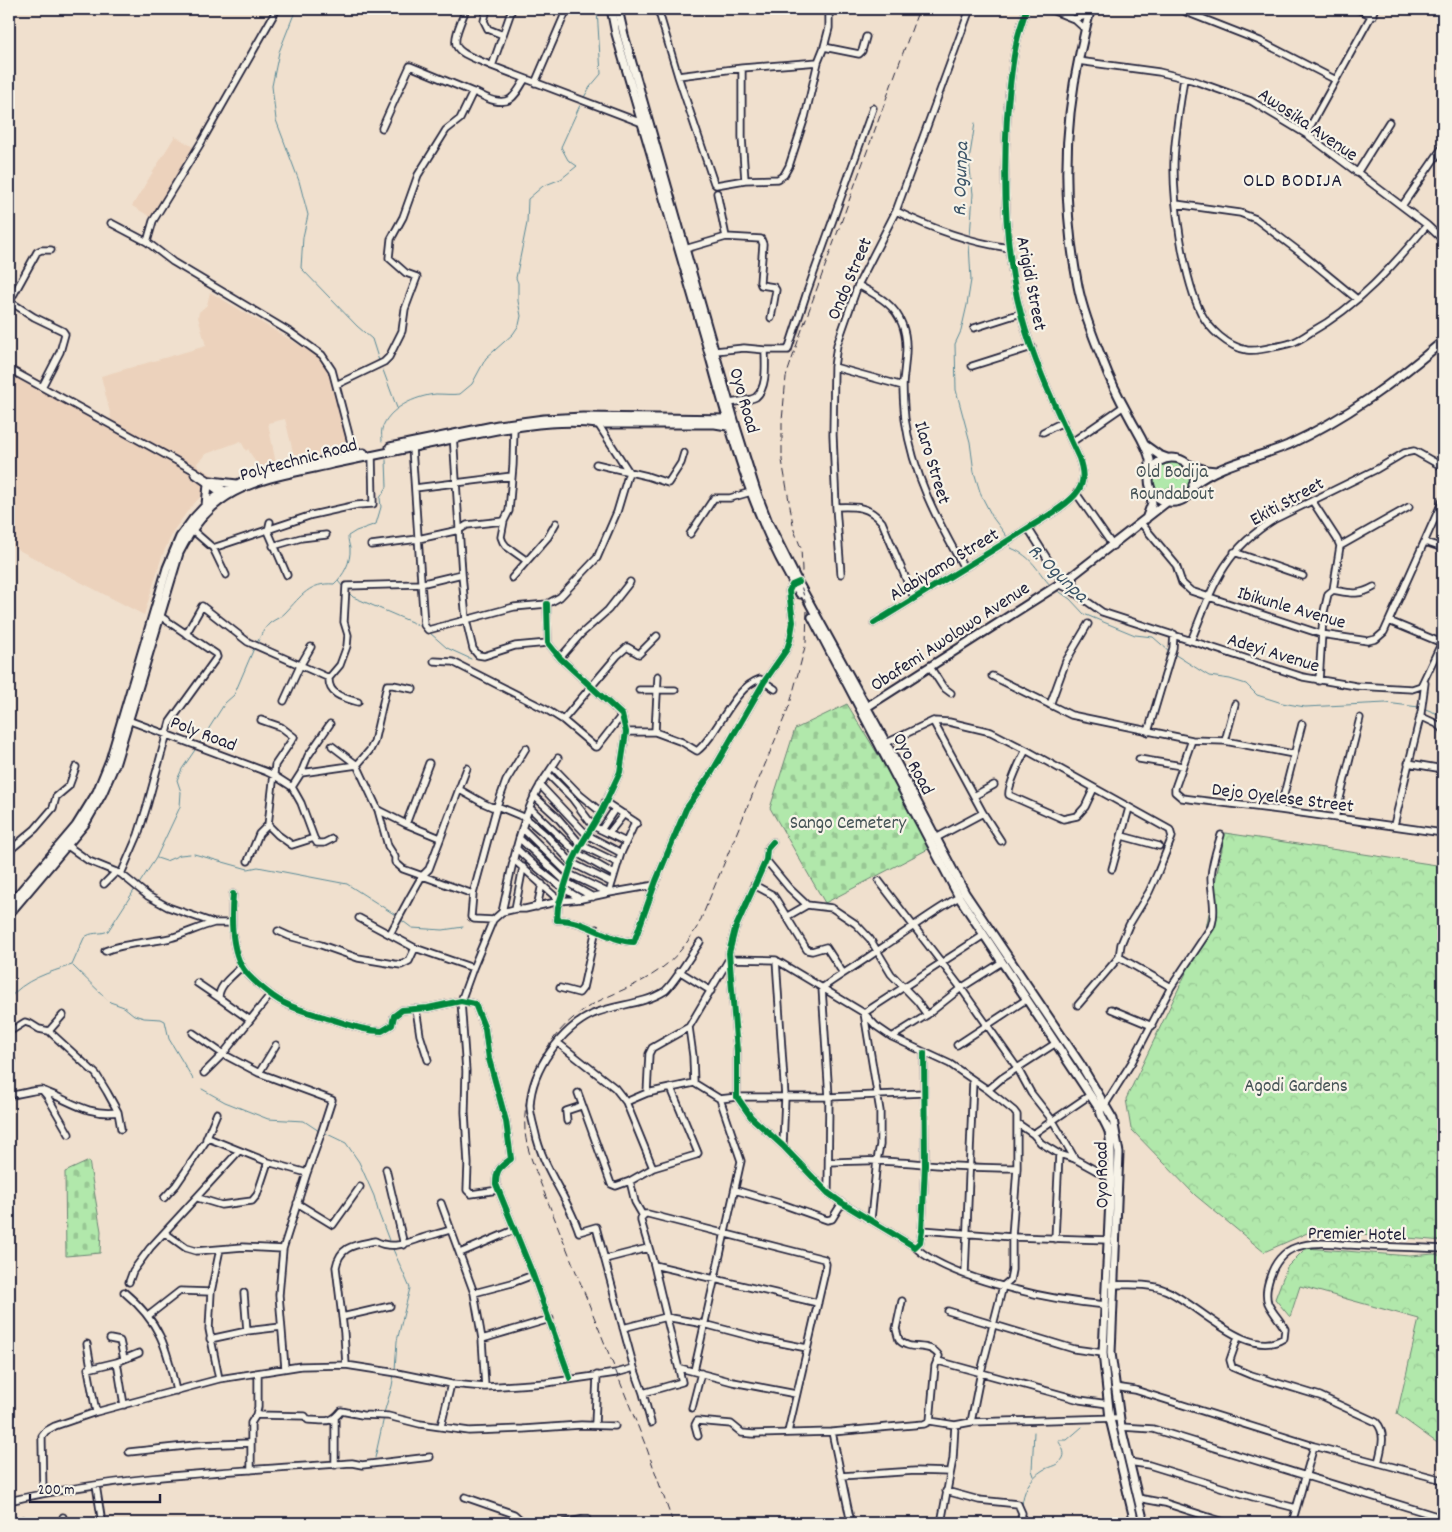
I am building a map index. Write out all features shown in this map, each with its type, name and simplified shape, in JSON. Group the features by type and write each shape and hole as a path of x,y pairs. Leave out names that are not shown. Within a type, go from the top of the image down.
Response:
{"main road":[{"name":"Oyo Road","path":"611,9 616,34 642,124 679,238 686,249 715,351 726,403"},
{"name":"Oyo Road","path":"618,9 679,238 730,419 761,505 806,604 965,893 1039,1010 1081,1065 1113,1119 1119,1153 1110,1285 1106,1305 1103,1352 1110,1419 1135,1523"},
{"path":"1090,12 1078,61 1070,110 1066,186 1078,287 1091,332 1150,459 1149,481 1152,503 1143,521"},
{"path":"1168,458 1157,463 1152,469 1149,481 1154,494 1167,502 1173,503 1184,499 1193,485 1202,478 1287,445 1322,428 1370,399 1443,341"},
{"path":"714,418 726,403"},
{"name":"Polytechnic Road","path":"9,905 85,824 102,794 116,762 125,720 170,559 206,504 247,486 275,478 364,455 498,425 544,419 583,417 715,424 733,427"},
{"name":"Polytechnic Road","path":"150,635 160,616 179,553 189,528 237,484 268,473 354,454 372,455 412,448 453,436 567,423 584,422 598,424 714,418 730,419"},
{"name":"Oyo Road","path":"733,427 751,492 768,534 796,583"},
{"path":"1144,444 1159,456 1181,460 1206,470 1218,471"},
{"path":"1186,463 1193,473 1193,485"},
{"path":"206,504 210,482 237,484"},
{"name":"Obafemi Awolowo Avenue","path":"863,709 1072,576 1167,502"},
{"name":"Oyo Road","path":"883,745 959,896 1027,999 1039,1010 1056,1043 1100,1110 1110,1136 1111,1353 1119,1418 1144,1523"},
{"name":"Polytechnic Road","path":"9,914 65,844"}],"street":[{"path":"146,242 149,230 161,207 202,140 277,9"},
{"path":"466,9 454,42 458,50 492,66 642,124"},
{"path":"487,9 484,20 486,25 491,32 503,35"},
{"path":"492,66 512,9"},
{"path":"535,83 567,9"},
{"path":"658,9 678,76 716,185 744,180 771,181 784,175 805,117 818,62 824,47 829,28 829,9"},
{"name":"Ondo Street","path":"841,574 836,507 833,412 834,367 837,345 858,285 896,211 970,9"},
{"name":"Arigidi Street","path":"1026,9 1016,45 1010,85 1006,140 1005,193 1009,248 1021,313 1032,348 1082,467 1083,478 1076,493"},
{"path":"1049,9 1074,19 1085,29"},
{"path":"1182,9 1273,48 1336,80"},
{"path":"1357,9 1372,16"},
{"path":"1306,134 1376,9"},
{"path":"1074,19 1090,12"},
{"path":"824,47 859,54 862,51 866,37"},
{"name":"Awosika Avenue","path":"1078,61 1134,68 1184,78 1252,101 1306,134 1427,225 1443,240"},
{"path":"678,76 742,68 818,62"},
{"path":"382,128 410,66 496,101 508,101 514,96 525,79"},
{"path":"742,68 744,180"},
{"path":"1184,78 1177,120 1174,162 1176,204 1185,260 1195,300 1201,314 1220,336 1232,344 1246,350 1262,350 1292,343 1326,324 1394,265 1427,225"},
{"path":"336,385 384,362 396,346 402,332 408,297 417,277 406,273 389,258 391,239 403,217 418,175 446,130 460,119 473,92"},
{"path":"715,351 744,348 788,350 873,108"},
{"path":"1357,173 1389,122"},
{"path":"1402,206 1442,148"},
{"path":"716,193 726,237"},
{"path":"1176,204 1240,213 1256,219 1357,299"},
{"path":"896,211 920,223 963,238 1009,248"},
{"path":"111,223 146,242 174,262 290,332 322,356 330,366 354,454"},
{"path":"686,249 726,237 754,237 763,240 760,282 761,285 774,287 776,290 771,318"},
{"path":"42,387 60,352 65,334 63,331 34,317 9,301 37,252 51,250"},
{"name":"Ilaro Street","path":"858,285 894,308 903,326 906,339 903,386 905,420 912,454 921,484 934,515 964,568"},
{"path":"974,328 1021,313"},
{"path":"972,366 1032,348"},
{"path":"726,403 753,398 758,395 765,378 764,350"},
{"path":"834,367 903,386"},
{"path":"9,369 185,467 226,494"},
{"path":"1072,442 1124,406"},
{"path":"1043,432 1063,422"},
{"path":"598,424 629,472"},
{"path":"514,428 509,511 504,521 502,537 503,542 527,561"},
{"path":"453,436 466,620 473,649 478,656 484,656 515,646 548,643"},
{"path":"412,448 420,584 426,629 514,607 547,604 568,589 597,558 616,512 629,472"},
{"name":"Ekiti Street","path":"1192,641 1220,573 1234,552 1262,527 1409,451 1418,453 1443,467"},
{"path":"596,464 668,483 682,463 684,453"},
{"path":"213,548 312,515 358,505 373,504 372,455"},
{"path":"414,488 512,476"},
{"path":"690,534 714,498 726,499 751,492"},
{"path":"1056,586 1028,528 1076,493 1112,546"},
{"name":"Ibikunle Avenue","path":"1143,521 1176,565 1180,579 1186,587 1209,598 1322,634 1368,641 1376,639 1384,632 1443,500"},
{"path":"1313,502 1340,546 1333,590 1328,594 1325,602 1319,681"},
{"path":"836,507 856,506 876,514 882,522 914,598"},
{"path":"1340,546 1408,507"},
{"path":"371,545 418,539 459,530 466,525 504,521"},
{"path":"270,522 268,531 287,575"},
{"path":"512,578 548,536 556,523"},
{"path":"189,528 213,548 226,575"},
{"name":"Alabiyamo Street","path":"874,623 1028,528"},
{"path":"273,546 301,538 326,535"},
{"path":"1425,542 1443,548"},
{"path":"1234,552 1303,576"},
{"path":"358,702 334,693 330,686 329,678 340,665 347,646 348,635 344,622 346,586 420,584 462,574"},
{"path":"1072,576 1078,595"},
{"path":"560,658 581,634 608,610 630,582"},
{"path":"547,604 548,643 560,658 622,715 626,732 620,772 594,826 572,863 560,901 557,920 570,920 596,929 621,941 634,942 686,809 712,772 764,682 781,659 790,640 793,622 790,591 796,583"},
{"name":"Adeyi Avenue","path":"1056,586 1078,595 1102,612 1319,681 1356,686 1412,689 1422,686 1426,677"},
{"path":"1333,590 1354,594 1363,593 1374,587"},
{"path":"186,634 202,606 248,642 329,678"},
{"path":"104,884 118,873 135,842 147,806 166,734 174,715 217,656 160,616"},
{"path":"1389,621 1443,642 1426,677 1422,692 1423,702 1394,825"},
{"path":"1050,705 1066,661 1088,624"},
{"path":"1148,732 1173,648 1174,634"},
{"path":"563,720 617,656 627,647 639,654 657,636"},
{"path":"284,701 311,647"},
{"path":"434,661 453,662 547,710 563,720 596,747 622,715"},
{"path":"930,667 943,687 951,693"},
{"path":"655,732 658,676"},
{"path":"992,676 1071,714 1192,740 1225,741 1294,754"},
{"path":"626,732 655,732 682,742 697,751 733,702 751,683 760,679 775,689"},
{"path":"301,773 357,765 370,750 374,742 387,685 413,688"},
{"path":"639,690 674,690"},
{"path":"1225,741 1235,704"},
{"path":"1420,714 1443,730"},
{"path":"1335,818 1360,718"},
{"name":"Poly Road","path":"125,720 267,772 292,787"},
{"path":"248,860 259,834 268,825 275,765 294,737 281,727 261,720"},
{"path":"883,745 933,721 950,722 991,732 1170,830 1172,837 1149,892 1129,925 1121,944 1119,957 1078,1005"},
{"path":"933,721 983,813 1001,841"},
{"path":"330,724 305,762 301,773 292,787 301,803 317,842 320,844 332,839"},
{"path":"1280,810 1302,724"},
{"name":"Dejo Oyelese Street","path":"1192,740 1174,788 1182,798 1443,833"},
{"path":"332,746 357,765 378,810 388,846 397,865 403,870 473,894"},
{"path":"493,920 474,919 471,917 473,894 506,781 526,748"},
{"path":"1026,750 1019,761 1014,779 1008,789 1009,794 1063,819 1077,816 1085,807 1094,788"},
{"path":"502,912 513,859 522,828 534,796 558,758"},
{"path":"1139,759 1182,766"},
{"path":"406,824 429,763"},
{"path":"1408,763 1443,769"},
{"path":"9,851 21,842 52,808 56,797 69,786 76,768"},
{"path":"390,934 422,876 429,869 468,768"},
{"path":"553,768 580,795 601,812"},
{"path":"548,774 572,798 594,826 626,842"},
{"path":"974,796 994,784"},
{"path":"540,785 587,835 621,853"},
{"path":"460,790 492,807 498,806 526,818 548,837 572,863 612,883"},
{"path":"534,796 557,817 581,845 618,863"},
{"path":"605,802 635,822 621,853 609,892"},
{"path":"530,808 577,853 614,874"},
{"path":"1112,869 1129,808"},
{"path":"601,830 616,809"},
{"path":"378,810 440,838"},
{"path":"936,838 983,813"},
{"path":"609,833 624,814"},
{"path":"268,825 278,835 292,844 314,838"},
{"path":"522,828 569,874 609,892"},
{"path":"1100,1114 1152,1026 1171,987 1211,927 1214,919 1211,874 1221,835"},
{"path":"1122,836 1159,846"},
{"path":"519,838 566,882 593,898"},
{"path":"773,842 767,849 766,860 731,942 729,959 737,1051 737,1097 752,1117 842,1204 871,1219 934,1261 964,1274 1004,1286 1059,1298 1106,1305"},
{"path":"65,844 89,861 118,873 148,896 168,907 214,923 232,923"},
{"path":"516,848 538,869 564,889 581,899"},
{"path":"513,859 560,901"},
{"path":"766,860 789,888 807,905"},
{"path":"515,909 523,867"},
{"path":"879,881 961,988 1018,1069 1075,1159"},
{"path":"537,907 542,884"},
{"path":"498,1190 471,1194 467,1190 468,1164 464,1112 466,1071 461,1001 493,920 502,912 515,909 537,907 560,901 593,898 609,892 655,885"},
{"path":"754,885 773,895 807,950 812,951 826,947 843,973"},
{"path":"233,894 232,923 236,947 242,966 270,996 296,1009 372,1031 382,1031 392,1025 394,1016 399,1011 461,1001 475,1004 483,1023 489,1060 506,1121 512,1157 503,1163 496,1174 498,1190 534,1275 570,1378"},
{"path":"822,988 877,952 913,925 959,896"},
{"path":"786,916 807,905 827,906 851,920 864,932 891,974 917,1001 927,1015"},
{"path":"359,918 416,948 473,968"},
{"path":"105,951 120,945 171,938 214,923"},
{"path":"560,988 578,993 583,988 596,929"},
{"path":"278,931 294,938 358,958 401,965 408,961 416,948"},
{"path":"864,1013 984,935"},
{"path":"651,1423 596,1228 579,1232 564,1198 547,1168 535,1132 530,1106 536,1078 545,1061 558,1043 577,1023 593,1014 650,998 664,992 700,942"},
{"path":"1119,957 1171,987"},
{"path":"729,959 776,960 864,1013 876,1026 892,1037 950,1064 1016,1112 1012,1270 1010,1280 1004,1286 981,1372 971,1422"},
{"path":"647,1093 649,1054 652,1048 689,1027 729,959"},
{"path":"776,960 785,1097 783,1146"},
{"path":"892,1037 927,1015 961,988 1002,962"},
{"path":"219,998 218,994 222,987 242,966"},
{"path":"679,971 711,991"},
{"path":"197,983 250,1020"},
{"path":"822,988 829,1097 828,1192"},
{"path":"204,1073 223,1054 270,996"},
{"path":"957,1045 1027,999"},
{"path":"416,1009 420,1035 428,1060"},
{"path":"1111,1009 1152,1026"},
{"path":"864,1013 879,1096 880,1145 871,1219"},
{"path":"49,1031 63,1015"},
{"path":"9,1032 25,1022 49,1031 96,1074 118,1112 121,1129"},
{"path":"689,1027 694,1083"},
{"path":"193,1033 223,1054 260,1073 332,1100 283,1249 279,1295 280,1327 286,1368"},
{"path":"558,1043 615,1088 626,1102 653,1168"},
{"path":"988,1090 1056,1043"},
{"path":"260,1073 276,1046"},
{"path":"915,1247 920,1242 922,1230 925,1165 924,1053"},
{"path":"964,1274 973,1080"},
{"path":"626,1102 647,1093 694,1083 720,1100 741,1157 736,1190 694,1371"},
{"path":"578,1093 581,1106 611,1184 616,1186 630,1181 653,1168 696,1155 698,1152 671,1088"},
{"path":"9,1095 42,1090 72,1104 96,1112 103,1114 118,1112"},
{"path":"42,1090 69,1134"},
{"path":"720,1100 737,1097 879,1096 924,1093"},
{"path":"1033,1134 1090,1095"},
{"path":"567,1121 566,1111 581,1106"},
{"path":"164,1198 182,1178 206,1139 216,1113"},
{"path":"1017,1123 1058,1154 1075,1159 1102,1174 1111,1176"},
{"path":"206,1139 268,1162 307,1173"},
{"path":"129,1282 137,1265 239,1151"},
{"path":"1055,1239 1058,1154"},
{"path":"829,1162 877,1160 925,1165 1016,1168"},
{"path":"198,1198 221,1205 252,1201 257,1195 268,1162"},
{"path":"386,1168 404,1245"},
{"path":"630,1181 636,1202 643,1216 641,1221 654,1264 682,1382 643,1393"},
{"path":"297,1203 333,1225 360,1187"},
{"path":"736,1190 827,1220 832,1219 842,1204"},
{"path":"441,1204 474,1293 482,1339 486,1388"},
{"path":"643,1216 650,1214 725,1235 824,1259 826,1264 818,1303 788,1432"},
{"path":"346,1365 336,1267 338,1258 344,1250 375,1241 380,1244 404,1245 450,1230"},
{"path":"460,1253 514,1230"},
{"path":"922,1230 1012,1237 1109,1240"},
{"path":"165,1233 186,1248 196,1251 243,1247 283,1249"},
{"name":"Premier Hotel","path":"1110,1285 1140,1286 1166,1290 1238,1337 1263,1344 1277,1342 1284,1338 1285,1329 1270,1308 1267,1302 1266,1291 1272,1270 1277,1262 1282,1256 1296,1247 1308,1244 1335,1244 1443,1249"},
{"path":"605,1259 648,1248"},
{"path":"219,1379 210,1338 209,1310 220,1249"},
{"path":"654,1264 818,1303"},
{"path":"474,1293 534,1275"},
{"path":"124,1292 138,1304 161,1334 176,1391"},
{"path":"148,1316 180,1292 212,1292"},
{"path":"244,1293 247,1331"},
{"path":"902,1301 896,1328 899,1340 906,1346 932,1348 939,1356 935,1366 930,1421"},
{"path":"342,1317 390,1306"},
{"path":"948,1311 1074,1349 1103,1352"},
{"path":"623,1328 666,1317 807,1348"},
{"path":"482,1339 550,1319"},
{"path":"210,1338 280,1327"},
{"path":"1238,1337 1230,1360 1232,1366 1251,1375 1320,1396 1343,1405 1376,1422 1380,1426 1382,1434 1378,1463"},
{"path":"110,1339 120,1341 124,1359"},
{"path":"88,1344 91,1367 88,1371 96,1412"},
{"path":"91,1367 117,1362 139,1353"},
{"path":"938,1361 1080,1400 1108,1404"},
{"path":"117,1362 124,1405"},
{"path":"43,1493 42,1436 46,1431 96,1412 219,1379 301,1366 346,1365 394,1372 451,1384 486,1388 616,1373 634,1368"},
{"path":"680,1368 733,1382 796,1394"},
{"path":"250,1470 251,1423 258,1407 258,1373"},
{"path":"692,1408 701,1373"},
{"path":"595,1425 597,1374"},
{"path":"441,1426 451,1384"},
{"path":"1115,1386 1151,1394 1314,1446 1443,1480"},
{"path":"256,1415 305,1416 308,1420 330,1421 335,1419 341,1411 362,1415 388,1416 412,1422 469,1430 489,1431 595,1425 615,1426"},
{"path":"698,1436 694,1425 697,1421 731,1424 742,1433 753,1434 832,1432 924,1424 930,1421 955,1425 971,1422 1119,1418"},
{"path":"335,1419 335,1465"},
{"path":"932,1523 941,1523 953,1459 955,1425"},
{"path":"1121,1427 1153,1430 1443,1518"},
{"path":"832,1432 851,1523"},
{"path":"129,1452 195,1445 250,1444"},
{"path":"1292,1523 1314,1446"},
{"path":"9,1501 43,1493 178,1475 352,1464 362,1465 430,1457"},
{"path":"1130,1462 1149,1465 1253,1497 1296,1508"},
{"path":"841,1476 915,1471 950,1472"},
{"path":"96,1485 102,1523"},
{"path":"946,1491 979,1500 1018,1504 1021,1510 1020,1523"},
{"path":"464,1497 514,1514 524,1523"},
{"path":"1138,1498 1165,1503 1227,1523"},
{"path":"564,1523 585,1519 587,1519 587,1523"}],"shaded area":[{"path":"175,136 193,147 151,217 132,206"},
{"path":"210,292 328,364 350,444 302,458 301,455 294,456 285,419 268,423 277,469 261,472 248,449 246,451 241,441 206,454 197,463 198,466 214,476 208,484 208,489 189,509 174,530 162,556 144,615 9,545 9,363 110,420 111,417 101,376 206,346 198,317 199,312 207,305"}],"green space":[{"name":"Old Bodija Roundabout","path":"1172,461 1186,466 1191,480 1186,494 1172,499 1158,494 1153,480 1158,466"},
{"name":"Sango Cemetery","path":"847,704 934,846 825,903 770,808 795,729"},
{"name":"Agodi Gardens","path":"1225,833 1443,866 1443,1241 1314,1230 1264,1252 1195,1195 1131,1129 1126,1099 1205,933"},
{"path":"89,1161 101,1231 100,1253 66,1256 65,1172"},
{"path":"1306,1248 1410,1256 1434,1254 1443,1256 1443,1447 1397,1414 1419,1319 1300,1286 1290,1317 1275,1299 1287,1267"}],"waterway":[{"path":"296,9 279,52 272,86 276,120 299,181 308,215 303,237 301,268 372,339 379,361"},
{"path":"583,99 601,74 597,9"},
{"path":"382,441 382,431 385,422 396,409 412,400 428,395 460,394 472,384 486,358 513,334 519,325 521,316 516,278 527,223 528,199 543,186 561,179 577,166 568,160 561,147 581,103"},
{"name":"R. Ogunpa","path":"970,237 973,194 969,161 975,123"},
{"name":"R. Ogunpa","path":"969,243 971,280 961,331 955,344 956,390 970,442 974,472 981,495 993,518 1008,538"},
{"path":"383,370 397,408"},
{"path":"257,643 268,625 284,614 307,591 318,585 334,584 341,577 349,558 348,536 376,524 381,507 380,498 387,487 386,460"},
{"name":"R. Ogunpa","path":"1009,542 1011,548 1030,560 1051,586"},
{"path":"338,581 343,587"},
{"name":"R. Ogunpa","path":"1057,590 1070,599 1084,614 1135,635 1153,637 1169,651"},
{"path":"348,592 353,597 423,627"},
{"path":"430,633 447,648 471,659"},
{"path":"199,744 225,703 234,695 255,646"},
{"name":"R. Ogunpa","path":"1174,654 1209,676 1230,679 1246,684 1257,695 1282,703 1305,707 1386,703 1419,707"},
{"name":"R. Ogunpa","path":"1423,708 1443,716"},
{"path":"139,884 156,858 180,807 181,792 177,780 197,747"},
{"path":"157,858 166,861 180,855 190,854"},
{"path":"194,854 248,869 258,867 347,884 397,916"},
{"path":"9,999 29,982 72,965 84,938 108,931 135,889"},
{"path":"400,919 412,928 443,930 463,927"},
{"path":"73,966 110,1002 124,1007 134,1015 165,1021 169,1039 193,1079"},
{"path":"202,1089 225,1102 268,1119 304,1121 319,1131"},
{"path":"323,1132 346,1143 359,1162 374,1196 390,1243"},
{"path":"392,1247 410,1288 397,1341 395,1370"},
{"path":"384,1413 394,1374"},
{"path":"375,1458 384,1417"},
{"path":"1022,1506 1024,1495 1031,1481 1038,1473 1057,1464 1063,1458 1064,1451 1058,1440 1067,1440 1082,1427"},
{"path":"1034,1432 1032,1470 1034,1476"},
{"path":"1016,1523 1020,1512"}],"railway":[{"path":"673,1523 647,1449 532,1162 525,1131 527,1097 538,1064 546,1049 569,1022 582,1011 640,982 659,970 681,950 693,934 699,924 790,704 806,643 807,609 801,585 801,548 794,530 782,460 782,421 786,377 919,9"}],"cycle path":[{"path":"874,623 1055,511 1074,496 1082,483 1079,458 1047,388 1026,333 1015,290 1008,241 1005,191 1007,117 1014,54 1026,9"},
{"path":"547,604 548,643 560,658 622,715 626,732 620,772 601,812 572,863 558,907 557,920 577,923 615,938 634,942 656,881 686,809 712,772 764,682 787,649 793,622 789,591 792,585 799,582"},
{"path":"773,842 767,849 766,860 735,929 729,953 737,1051 737,1097 751,1117 783,1146 828,1193 915,1247 920,1242 922,1230 925,1165 924,1053"},
{"path":"233,894 232,912 235,949 241,965 260,986 289,1005 368,1030 382,1031 392,1025 394,1016 402,1010 428,1008 461,1001 475,1004 485,1029 489,1059 506,1121 511,1159 499,1169 496,1184 533,1275 570,1378"}],"district":[{"name":"OLD BODIJA","path":"1293,179"}]}
